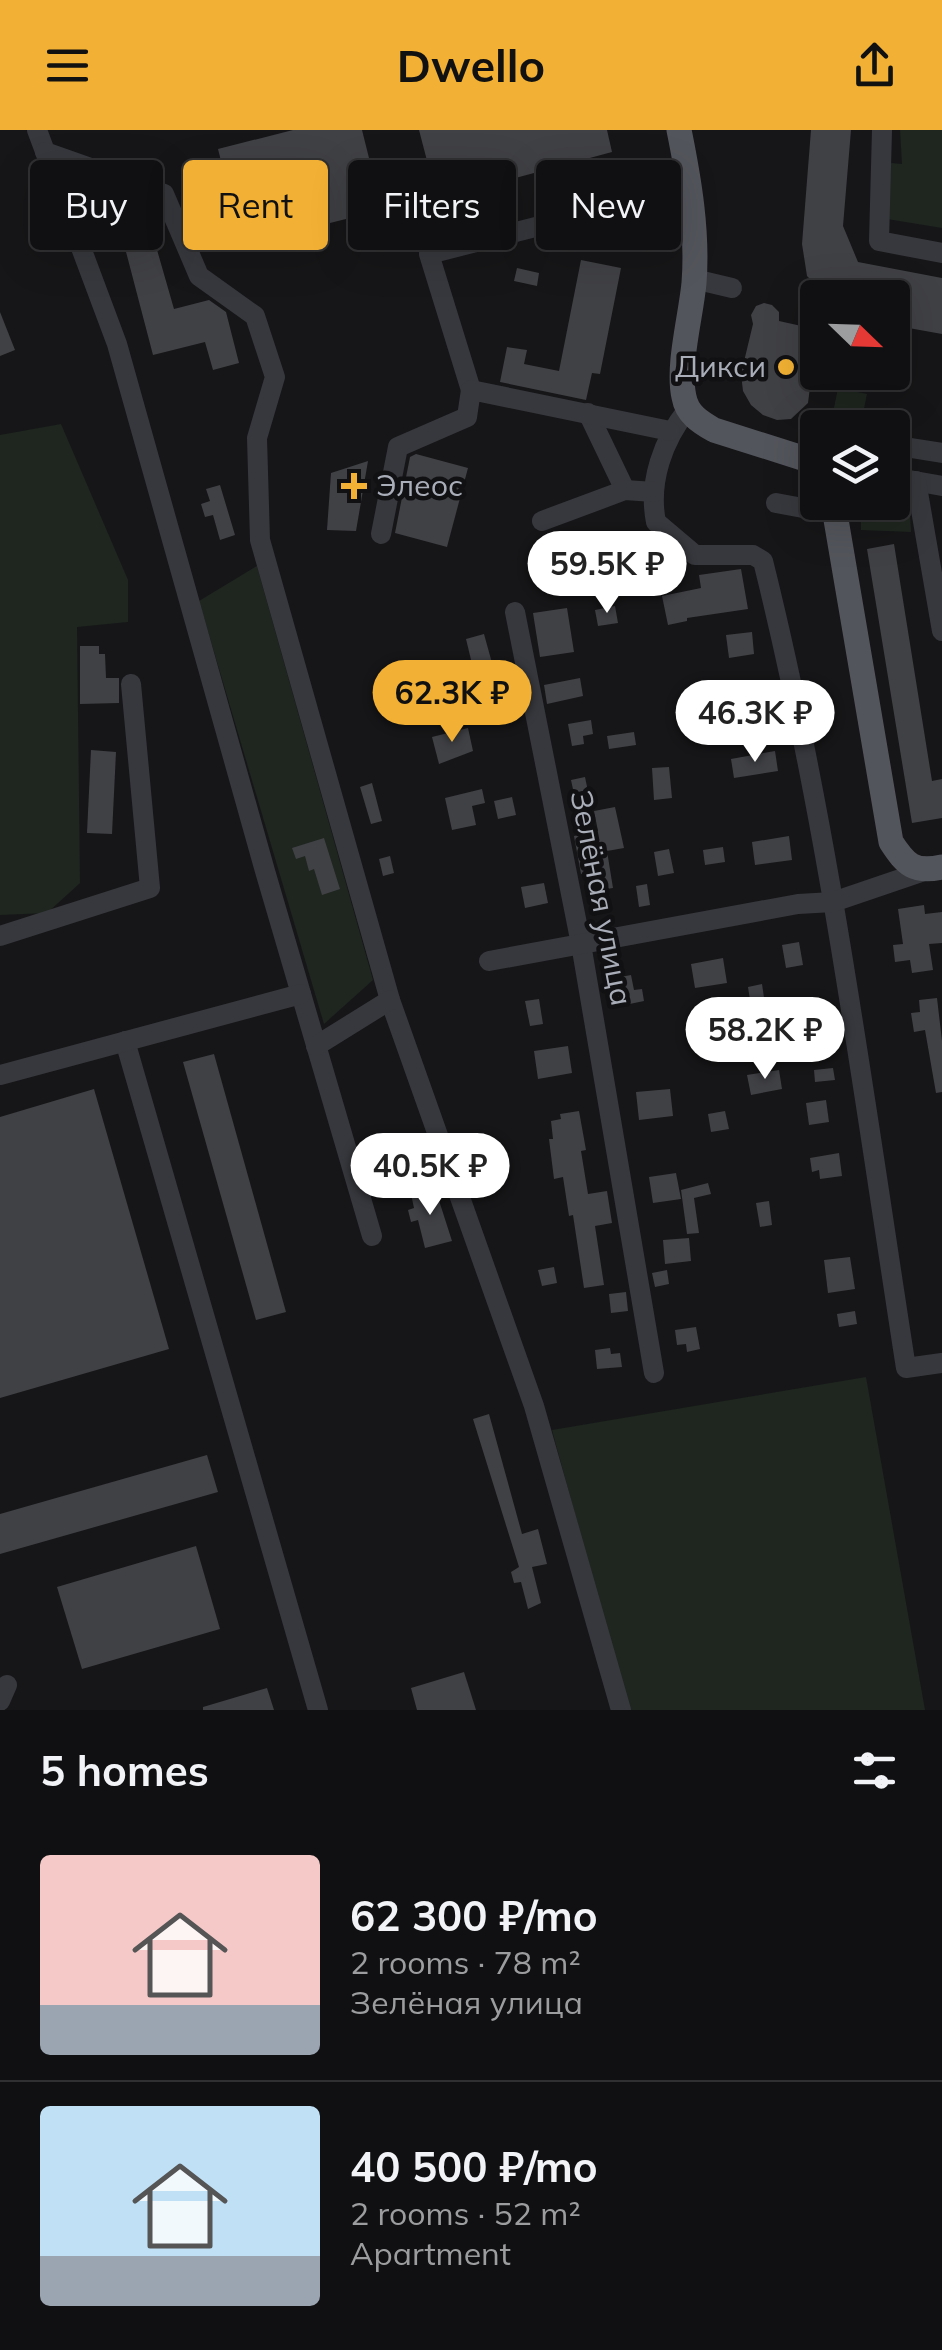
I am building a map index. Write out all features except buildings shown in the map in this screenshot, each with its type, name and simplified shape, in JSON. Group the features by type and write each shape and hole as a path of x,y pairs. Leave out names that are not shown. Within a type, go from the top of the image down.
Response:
{"main road":[{"path":"679,130 688,175 694,279 683,377 688,410 714,430 800,457"},
{"path":"836,520 891,842 903,861 933,869"}],"street":[{"path":"36,130 117,344 372,1236"},
{"path":"882,130 879,240 942,253"},
{"path":"45,152 164,194 199,276 254,316 275,377 257,438 260,540 390,1000 534,1406 621,1710"},
{"path":"380,534 398,447 467,417 471,390 429,254 536,227"},
{"path":"694,279 732,288"},
{"path":"471,390 670,431"},
{"path":"688,410 670,431 654,492 656,522 686,550 705,558 753,555 764,561 833,902 906,1368 942,1363"},
{"path":"588,413 626,490"},
{"path":"910,448 942,453"},
{"path":"910,480 942,486"},
{"path":"916,481 942,631"},
{"path":"542,521 626,490 654,492"},
{"path":"776,503 800,505"},
{"name":"Зелёная улица","path":"514,612 580,944 654,1373"},
{"path":"0,936 150,888 131,684"},
{"path":"489,962 798,904 833,902 933,869"},
{"path":"0,1076 301,994"},
{"path":"316,1046 390,1000"},
{"path":"125,1042 318,1710"}],"shaded area":[{"path":"900,130 942,130 942,228 887,219 891,163 902,164"},
{"path":"838,390 867,394 864,410 834,410"},
{"path":"61,424 128,580 128,622 77,627 80,883 47,913 0,915 0,435"},
{"path":"910,511 911,532 861,530 861,520 910,520"},
{"path":"257,566 373,980 324,1024 199,601"},
{"path":"866,1377 925,1710 628,1710 552,1430"}],"place":[{"name":"Дикси","path":"786,367"},
{"name":"Элеос","path":"354,486"}]}
